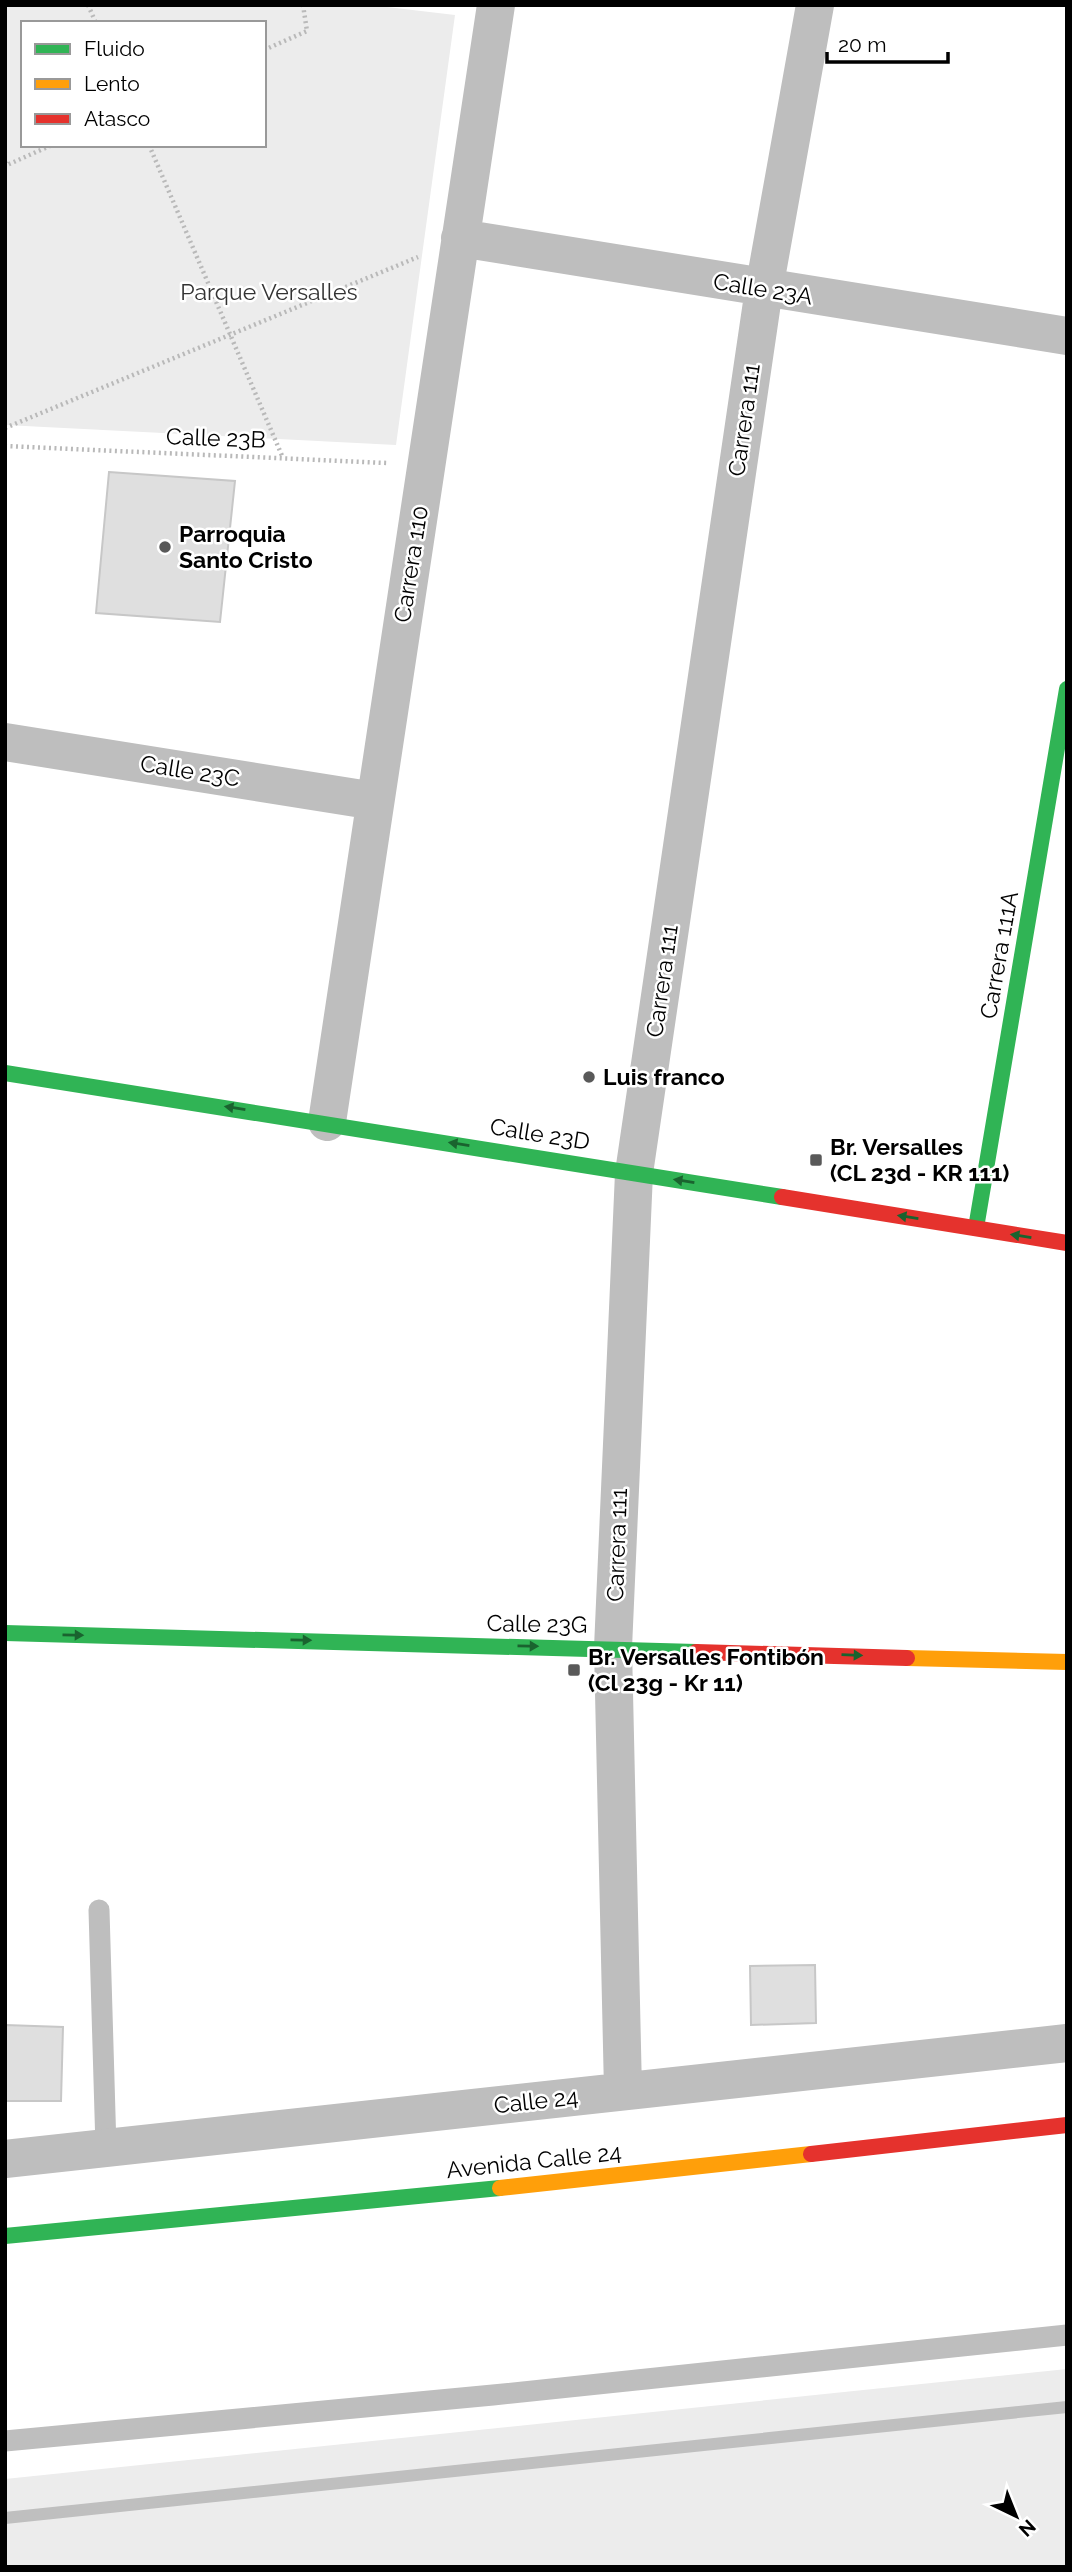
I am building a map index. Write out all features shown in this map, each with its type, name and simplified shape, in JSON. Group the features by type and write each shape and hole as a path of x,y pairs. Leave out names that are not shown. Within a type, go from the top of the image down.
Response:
{"street":[{"name":"Carrera 110","path":"327,1122 496,5"},
{"name":"Carrera 111","path":"623,2091 613,1648 634,1173 764,289 815,5"},
{"name":"Calle 23A","path":"460,238 1067,336"},
{"name":"Carrera 111A","path":"976,1228 1067,689"},
{"name":"Calle 23C","path":"5,742 375,801"},
{"name":"Calle 23D","path":"5,1073 327,1122 1067,1243"},
{"name":"Calle 23G","path":"5,1633 1067,1662"},
{"name":"Calle 24","path":"5,2159 1067,2043"},
{"name":"Avenida Calle 24","path":"5,2236 623,2176 1067,2125"}],"lane":[{"path":"99,1910 106,2148"},
{"path":"5,2441 479,2396 1067,2335"}],"path":[{"path":"88,5 95,21"},
{"path":"266,49 307,31 303,5"},
{"path":"5,162 7,165 48,147"},
{"path":"150,147 283,458"},
{"path":"5,428 460,238"},
{"name":"Calle 23B","path":"5,446 426,464"}],"green space":[{"name":"Parque Versalles","path":"5,5 370,5 455,15 396,445 5,425"},
{"path":"1067,2369 1067,2567 5,2567 5,2479"}],"building":[{"name":"Parroquia Santo Cristo","path":"109,472 235,481 220,622 96,613"},
{"path":"815,1965 816,2023 751,2025 750,1966"},
{"path":"5,2025 63,2027 61,2101 5,2101"}],"waterway":[{"path":"5,2518 1067,2407"}],"traffic: fast":[{"path":"976,1228 1067,689"},
{"path":"5,1073 782,1197"},
{"path":"5,1633 696,1652"},
{"path":"5,2236 500,2188"}],"traffic: slow":[{"path":"907,1658 1067,1662"},
{"path":"500,2188 811,2154"}],"traffic: jam":[{"path":"782,1197 1067,1243"},
{"path":"696,1652 907,1658"},
{"path":"811,2154 1067,2125"}],"place":[{"name":"Parroquia Santo Cristo","path":"165,547"},
{"name":"Luis franco","path":"589,1077"},
{"name":"Br. Versalles (CL 23d - KR 111)","path":"816,1160"},
{"name":"Br. Versalles Fontibón (Cl 23g - Kr 11)","path":"574,1670"}]}
